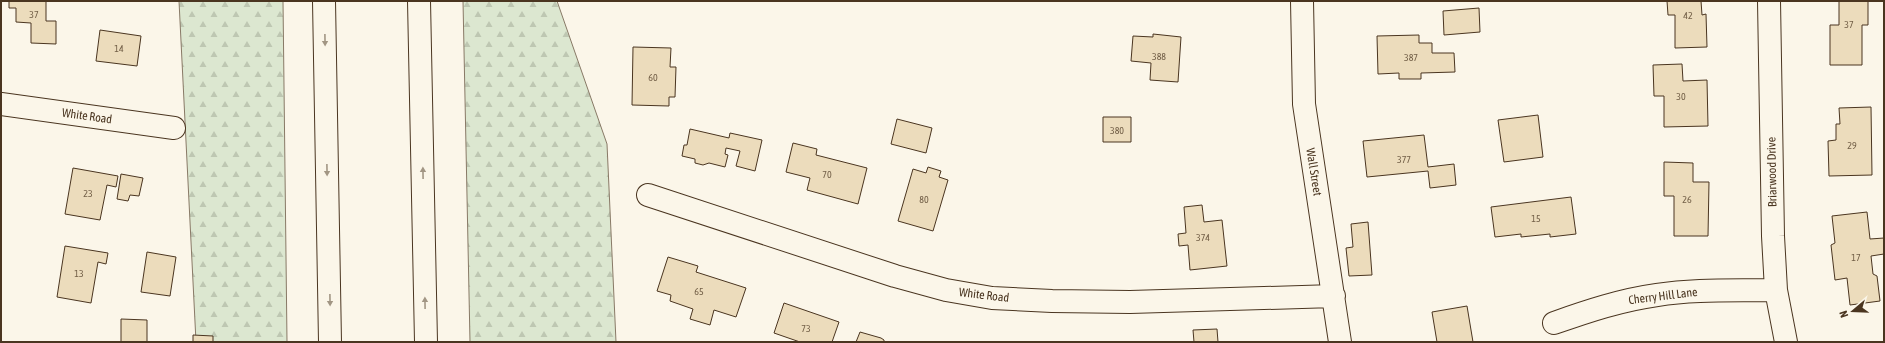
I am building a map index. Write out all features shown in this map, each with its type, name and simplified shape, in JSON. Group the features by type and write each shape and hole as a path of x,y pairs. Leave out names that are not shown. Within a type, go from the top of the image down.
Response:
{"main road":[{"path":"324,1 330,342"},
{"path":"419,1 426,342"},
{"name":"Wall Street","path":"1302,1 1304,104 1340,342"},
{"name":"Briarwood Drive","path":"1769,1 1773,236 1776,290 1786,342"},
{"name":"White Road","path":"1,104 174,128"},
{"name":"White Road","path":"648,195 895,276 946,290 992,298 1052,301 1130,302 1334,296"},
{"name":"Cherry Hill Lane","path":"1554,323 1620,301 1658,294 1699,291 1776,290"}],"green space":[{"path":"179,1 283,1 287,342 196,342"},
{"path":"463,1 557,1 607,144 616,342 470,342"}],"building":[{"path":"9,1 46,1 46,21 56,21 56,44 31,43 31,23 16,22 16,8 9,8"},
{"path":"1667,1 1701,1 1702,15 1706,14 1707,47 1675,48 1675,15 1668,15"},
{"path":"1839,1 1868,1 1868,25 1862,25 1862,65 1830,65 1830,25 1839,25"},
{"path":"1479,8 1480,32 1444,35 1443,11"},
{"path":"100,30 141,36 137,66 96,61"},
{"path":"1153,34 1181,37 1178,82 1150,80 1151,63 1131,61 1133,36 1153,37"},
{"path":"1419,35 1419,43 1432,43 1432,53 1454,53 1455,72 1421,73 1421,79 1399,79 1399,73 1378,74 1377,36"},
{"path":"633,47 671,48 670,67 676,67 675,97 669,97 669,106 632,105"},
{"path":"1682,64 1683,81 1707,80 1708,126 1664,127 1664,96 1654,96 1653,65"},
{"path":"1871,107 1872,175 1829,176 1828,141 1836,140 1836,124 1840,124 1839,108"},
{"path":"1538,115 1543,157 1504,162 1498,120"},
{"path":"1103,117 1131,117 1131,142 1103,142"},
{"path":"897,119 932,128 926,153 891,144"},
{"path":"690,129 729,138 730,133 762,140 755,171 736,166 740,151 726,148 725,154 728,155 725,167 709,163 703,165 695,163 695,159 682,156 684,145 687,145"},
{"path":"1424,135 1428,167 1454,164 1456,185 1430,188 1428,171 1367,177 1363,141"},
{"path":"793,143 817,149 816,155 867,168 858,204 807,190 810,178 786,172"},
{"path":"1664,162 1693,163 1693,182 1709,182 1708,236 1674,236 1674,196 1664,196"},
{"path":"928,167 941,171 939,177 948,180 933,231 898,221 913,169 926,173"},
{"path":"73,168 118,176 116,187 107,185 100,220 65,214"},
{"path":"121,174 143,178 139,196 130,195 128,201 117,199"},
{"path":"1571,197 1576,234 1550,237 1550,234 1521,237 1521,234 1495,237 1491,207"},
{"path":"1202,205 1204,222 1222,220 1227,266 1190,270 1188,245 1179,246 1178,234 1186,233 1184,207"},
{"path":"1867,212 1870,239 1884,238 1884,254 1871,256 1873,274 1877,276 1880,301 1850,305 1847,278 1835,280 1831,245 1835,243 1832,216"},
{"path":"1368,222 1372,275 1349,276 1346,248 1353,247 1351,224"},
{"path":"65,246 108,253 106,264 98,262 91,303 57,297"},
{"path":"147,252 176,257 170,296 141,292"},
{"path":"668,257 698,266 696,272 746,288 736,317 714,310 710,325 690,319 693,309 670,301 671,295 657,291"},
{"path":"784,303 839,322 832,342 800,342 774,333"},
{"path":"1467,306 1473,342 1437,342 1432,312"},
{"path":"121,319 147,320 147,342 121,342"},
{"path":"1217,329 1218,342 1194,342 1193,330"},
{"path":"860,332 881,338 884,342 856,342"},
{"path":"193,335 213,336 213,342 193,342"}]}
